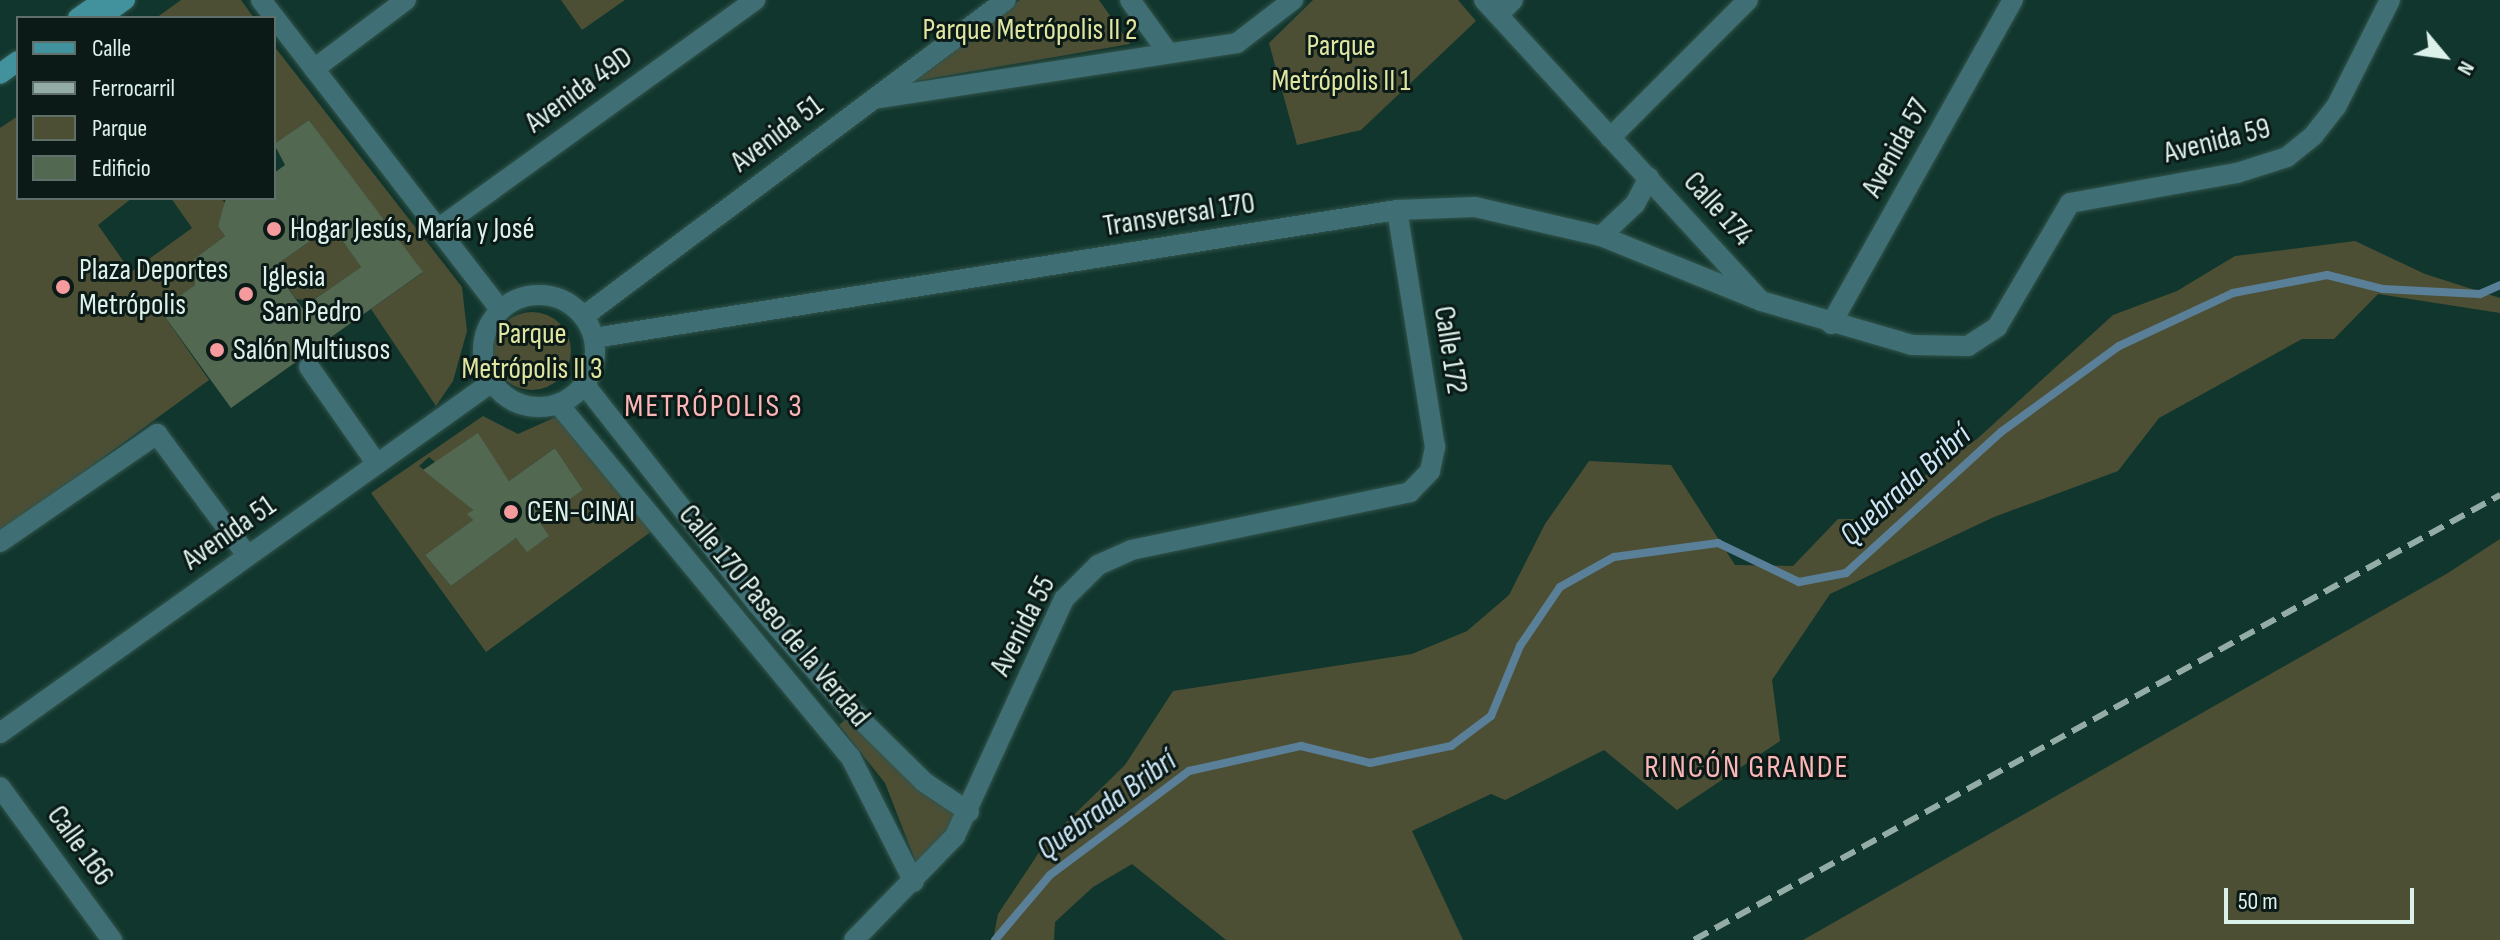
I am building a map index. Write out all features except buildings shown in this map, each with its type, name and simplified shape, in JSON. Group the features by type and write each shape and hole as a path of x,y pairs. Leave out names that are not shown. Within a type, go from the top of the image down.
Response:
{"main road":[{"path":"81,16 104,0"},
{"path":"103,16 125,0"}],"street":[{"path":"261,0 273,16"},
{"path":"314,69 406,0"},
{"name":"Avenida 49D","path":"439,228 755,0"},
{"name":"Avenida 51","path":"584,316 1006,0"},
{"path":"1130,0 1166,50"},
{"path":"875,98 1166,50 1237,43 1293,0"},
{"path":"1491,7 1513,0"},
{"path":"1610,138 1748,0"},
{"name":"Avenida 57","path":"1831,324 2013,0"},
{"name":"Avenida 59","path":"1968,346 1997,327 2070,203 2237,173 2287,157 2336,107 2390,0"},
{"name":"Calle 174","path":"1491,7 1761,301 1831,324 1912,345 1968,346"},
{"path":"276,20 500,309"},
{"path":"1601,236 1635,204 1649,178"},
{"name":"Transversal 170","path":"594,338 1397,210 1475,207 1550,219 1601,236 1761,301"},
{"name":"Calle 172","path":"1397,210 1435,447 1430,471 1410,492"},
{"path":"535,294 560,298 584,316 594,338 594,364 584,384 560,406 517,403 492,382 483,350 500,309 535,294"},
{"path":"309,367 377,464"},
{"name":"Avenida 51","path":"0,733 492,382"},
{"name":"Calle 170 Paseo de la Verdad","path":"584,384 757,604 845,704 924,782 969,812"},
{"name":"Calle 170 Paseo de la Verdad","path":"560,406 850,756 914,882"},
{"path":"0,542 149,434 163,438 247,555"},
{"name":"Avenida 55","path":"854,940 914,882 969,812 1064,599 1098,565 1131,550 1410,492"},
{"name":"Calle 166","path":"0,787 112,940"}],"green space":[{"path":"181,0 241,0 253,16 159,16"},
{"path":"561,0 625,0 582,30"},
{"name":"Parque Metrópolis II 2","path":"1020,0 1099,0 1130,44 904,83"},
{"name":"Parque Metrópolis II 1","path":"1313,0 1458,0 1476,21 1361,130 1297,145 1269,43"},
{"path":"276,49 462,287 467,331 453,381 436,406 371,309 422,273 309,120 276,143"},
{"name":"Plaza Deportes Metrópolis","path":"16,117 16,200 129,200 98,225 131,272 192,228 172,200 223,200 228,207 218,225 225,236 194,259 198,283 160,310 209,380 0,533 0,128"},
{"path":"332,226 361,267 312,301 296,299 273,267"},
{"path":"2355,241 2425,274 2500,298 2500,313 2378,294 2334,339 2302,339 2159,418 2118,471 1994,517 1830,594 1772,680 1780,741 1677,810 1604,750 1505,800 1491,794 1412,831 1463,940 1226,940 1132,864 1093,887 1055,922 1054,940 993,940 998,914 1046,842 1125,765 1173,691 1412,654 1467,631 1509,595 1545,524 1589,461 1671,465 1735,565 1793,566 1838,519 1886,519 1916,482 1977,439 2113,315 2177,291 2235,256"},
{"name":"Parque Metrópolis II 3","path":"532,312 547,315 564,329 571,351 568,366 554,383 532,390 517,387 500,373 493,351 496,336 510,319"},
{"path":"483,416 518,434 558,416 652,531 486,652 371,493","holes":["478,434 509,481 555,448 583,490 539,521 548,537 527,551 516,538 451,586 425,555 473,520 468,514 473,510 419,466 429,457 482,501"]},
{"path":"2500,539 2500,940 1803,940 2448,573"},
{"path":"846,719 960,814 917,865 885,783 839,725"}],"waterway":[{"name":"Quebrada Bribrí","path":"995,940 1050,875 1189,771 1301,746 1370,763 1451,746 1491,716 1520,646 1560,587 1614,557 1718,543 1799,582 1846,573 2001,432 2119,346 2233,293 2327,275 2383,289 2480,294 2500,285"}],"railway":[{"path":"1694,940 2500,495"}],"place":[{"name":"Hogar Jesús, María y José","path":"274,229"},
{"name":"Plaza Deportes Metrópolis","path":"63,287"},
{"name":"Iglesia San Pedro","path":"246,294"},
{"name":"Salón Multiusos","path":"217,350"},
{"name":"CEN-CINAI","path":"511,512"}],"district":[{"name":"METRÓPOLIS 3","path":"714,407"},
{"name":"RINCÓN GRANDE","path":"1747,768"}]}
